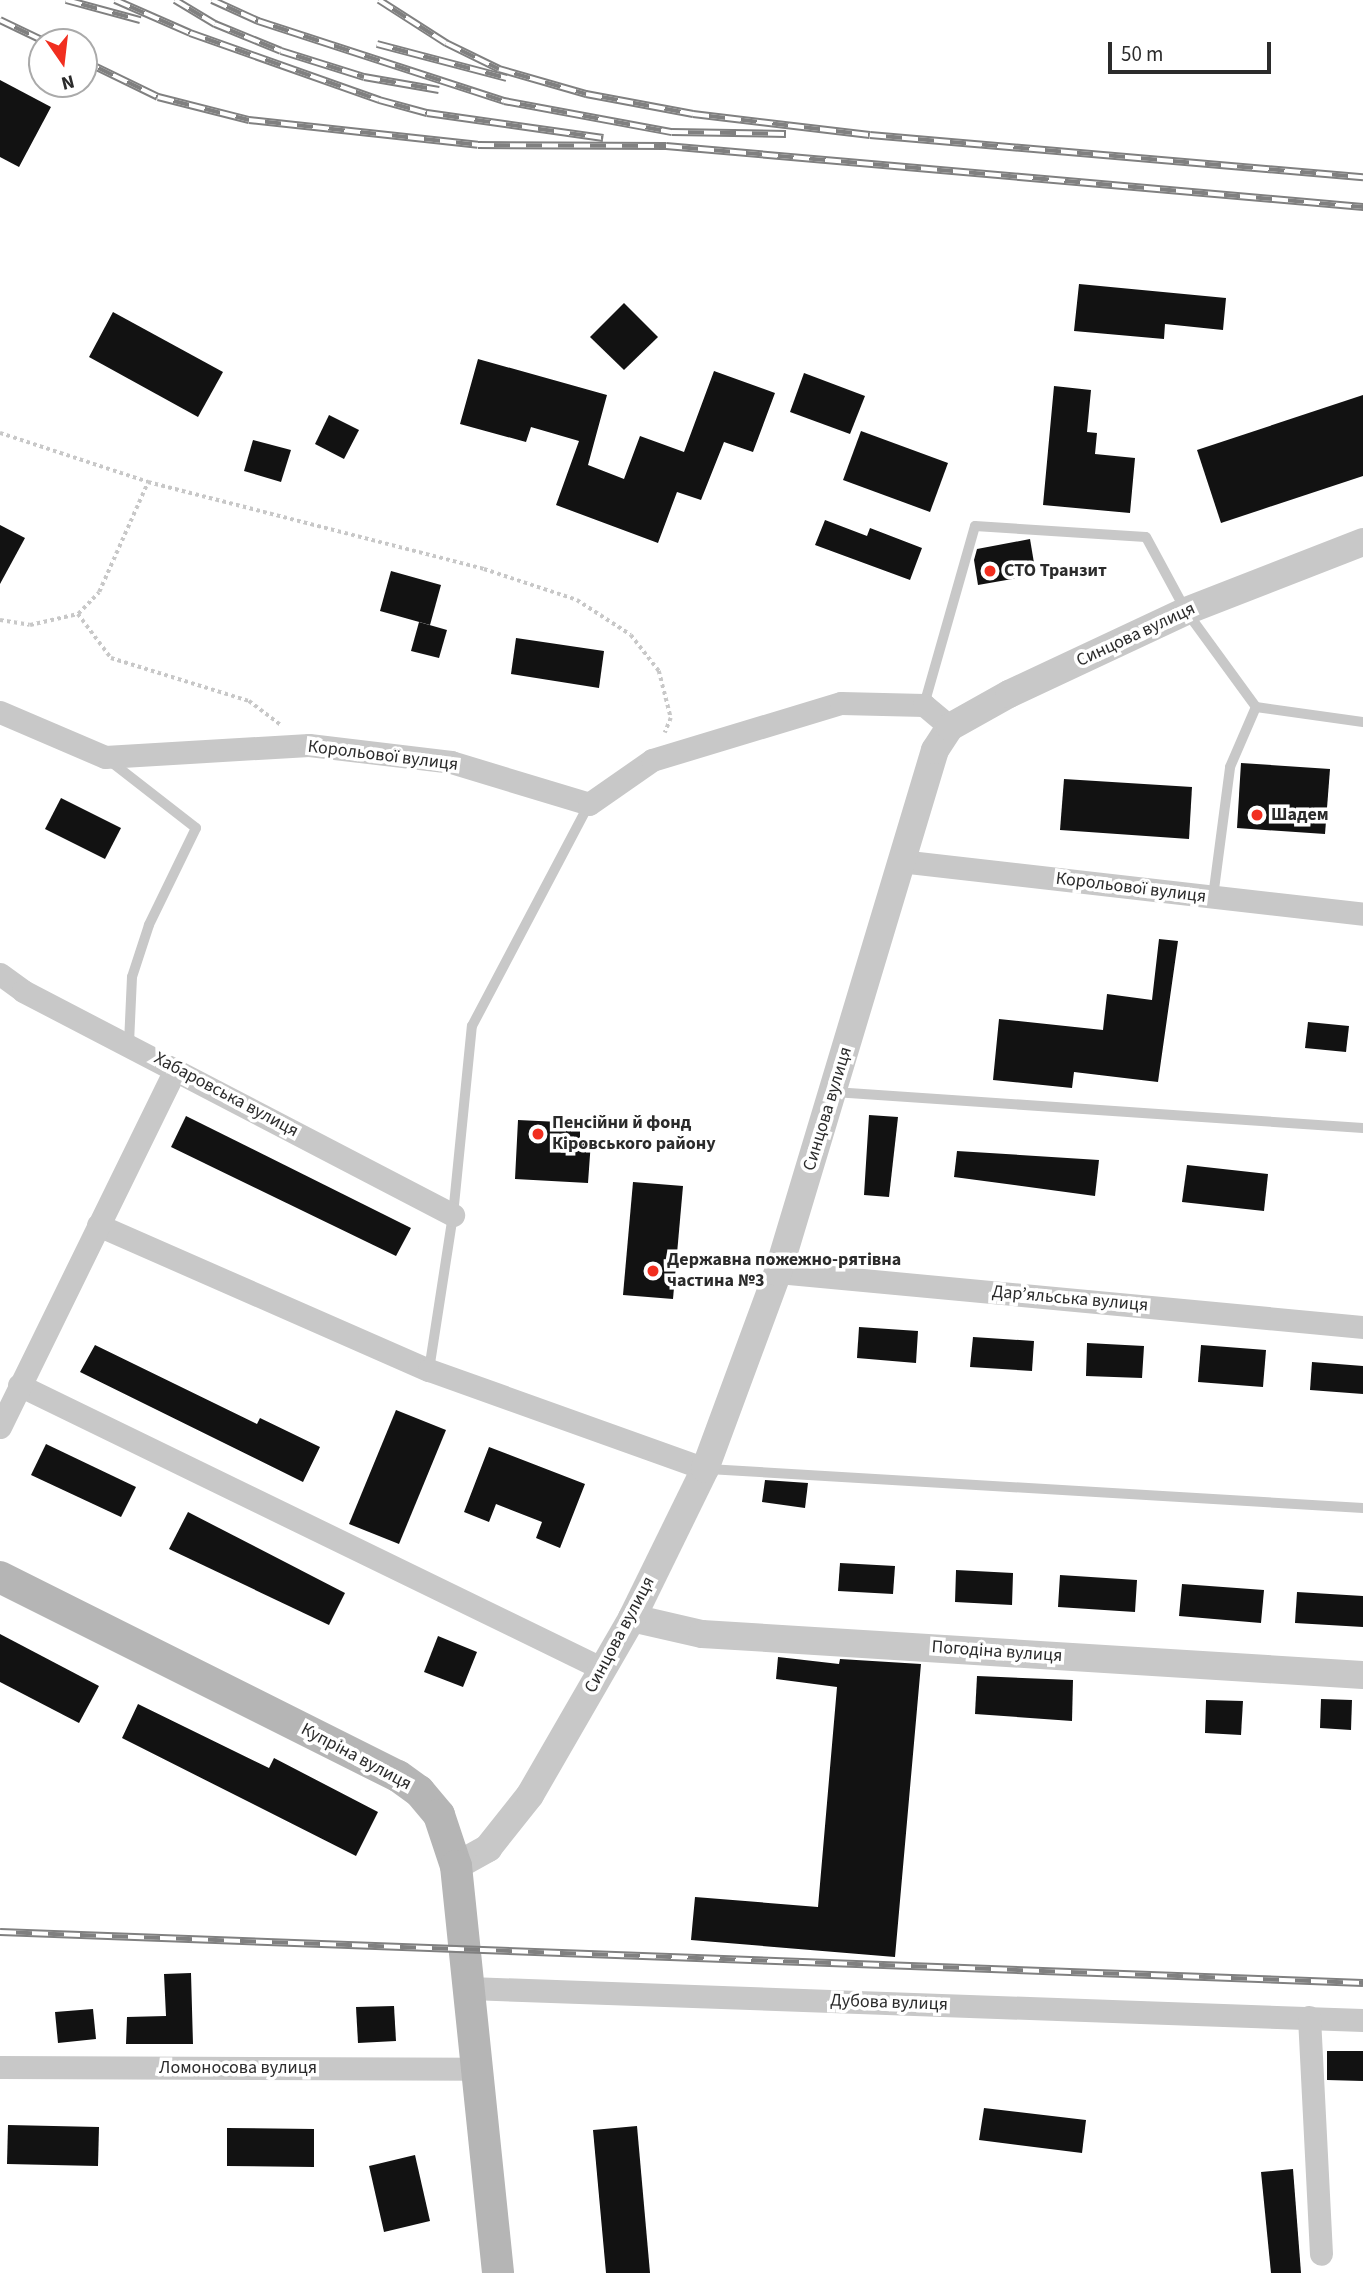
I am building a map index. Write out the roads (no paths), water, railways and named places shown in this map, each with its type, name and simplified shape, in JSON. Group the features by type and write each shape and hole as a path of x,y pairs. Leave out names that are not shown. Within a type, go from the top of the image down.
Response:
{"main road":[{"name":"Купріна вулиця","path":"0,1577 398,1776 419,1791 439,1815 456,1866 498,2273"}],"street":[{"name":"Синцова вулиця","path":"456,1866 488,1848 511,1824 632,1618 705,1469 778,1272 935,750 950,727 1009,694 1186,611 1363,542"},
{"path":"589,804 652,760 841,703 924,705 950,727"},
{"name":"Корольової вулиця","path":"0,712 105,757 309,745 451,762 589,804"},
{"name":"Корольової вулиця","path":"900,861 1363,914"},
{"name":"Хабаровська вулиця","path":"0,974 23,991 130,1043 453,1215"},
{"path":"0,1427 176,1069"},
{"path":"98,1225 429,1370 705,1469"},
{"name":"Дар’яльська вулиця","path":"778,1272 1363,1327"},
{"path":"19,1385 603,1669"},
{"name":"Погодіна вулиця","path":"632,1618 702,1634 1363,1675"},
{"name":"Дубова вулиця","path":"469,1988 1363,2020"},
{"path":"1309,2017 1321,2254"},
{"name":"Ломоносова вулиця","path":"0,2067 477,2069"}],"lane":[{"path":"924,705 975,526 1146,537 1186,611 1256,707 1363,722"},
{"path":"1213,898 1230,767 1256,707"},
{"path":"105,757 196,828 149,925 132,977 130,1043"},
{"path":"429,1370 453,1215 472,1026 589,804"},
{"path":"834,1092 1363,1128"},
{"path":"705,1469 1363,1508"}],"railway":[{"path":"66,0 140,20"},
{"path":"115,0 190,33 379,100 427,113 603,138"},
{"path":"175,0 215,24 281,51 364,77 439,90"},
{"path":"212,0 258,21 504,101 672,132 786,134"},
{"path":"379,0 446,43 499,69 586,94 693,114 870,135 1363,177"},
{"path":"0,20 28,33"},
{"path":"377,44 507,78"},
{"path":"98,68 158,97 249,120 478,145 666,146 1363,207"},
{"path":"0,1932 1363,1983"}],"place":[{"name":"СТО Транзит","path":"990,571"},
{"name":"Шадем","path":"1257,815"},
{"name":"Пенсійни й фонд Кіровського району","path":"538,1134"},
{"name":"Державна пожежно-рятівна частина №3","path":"653,1271"}]}
